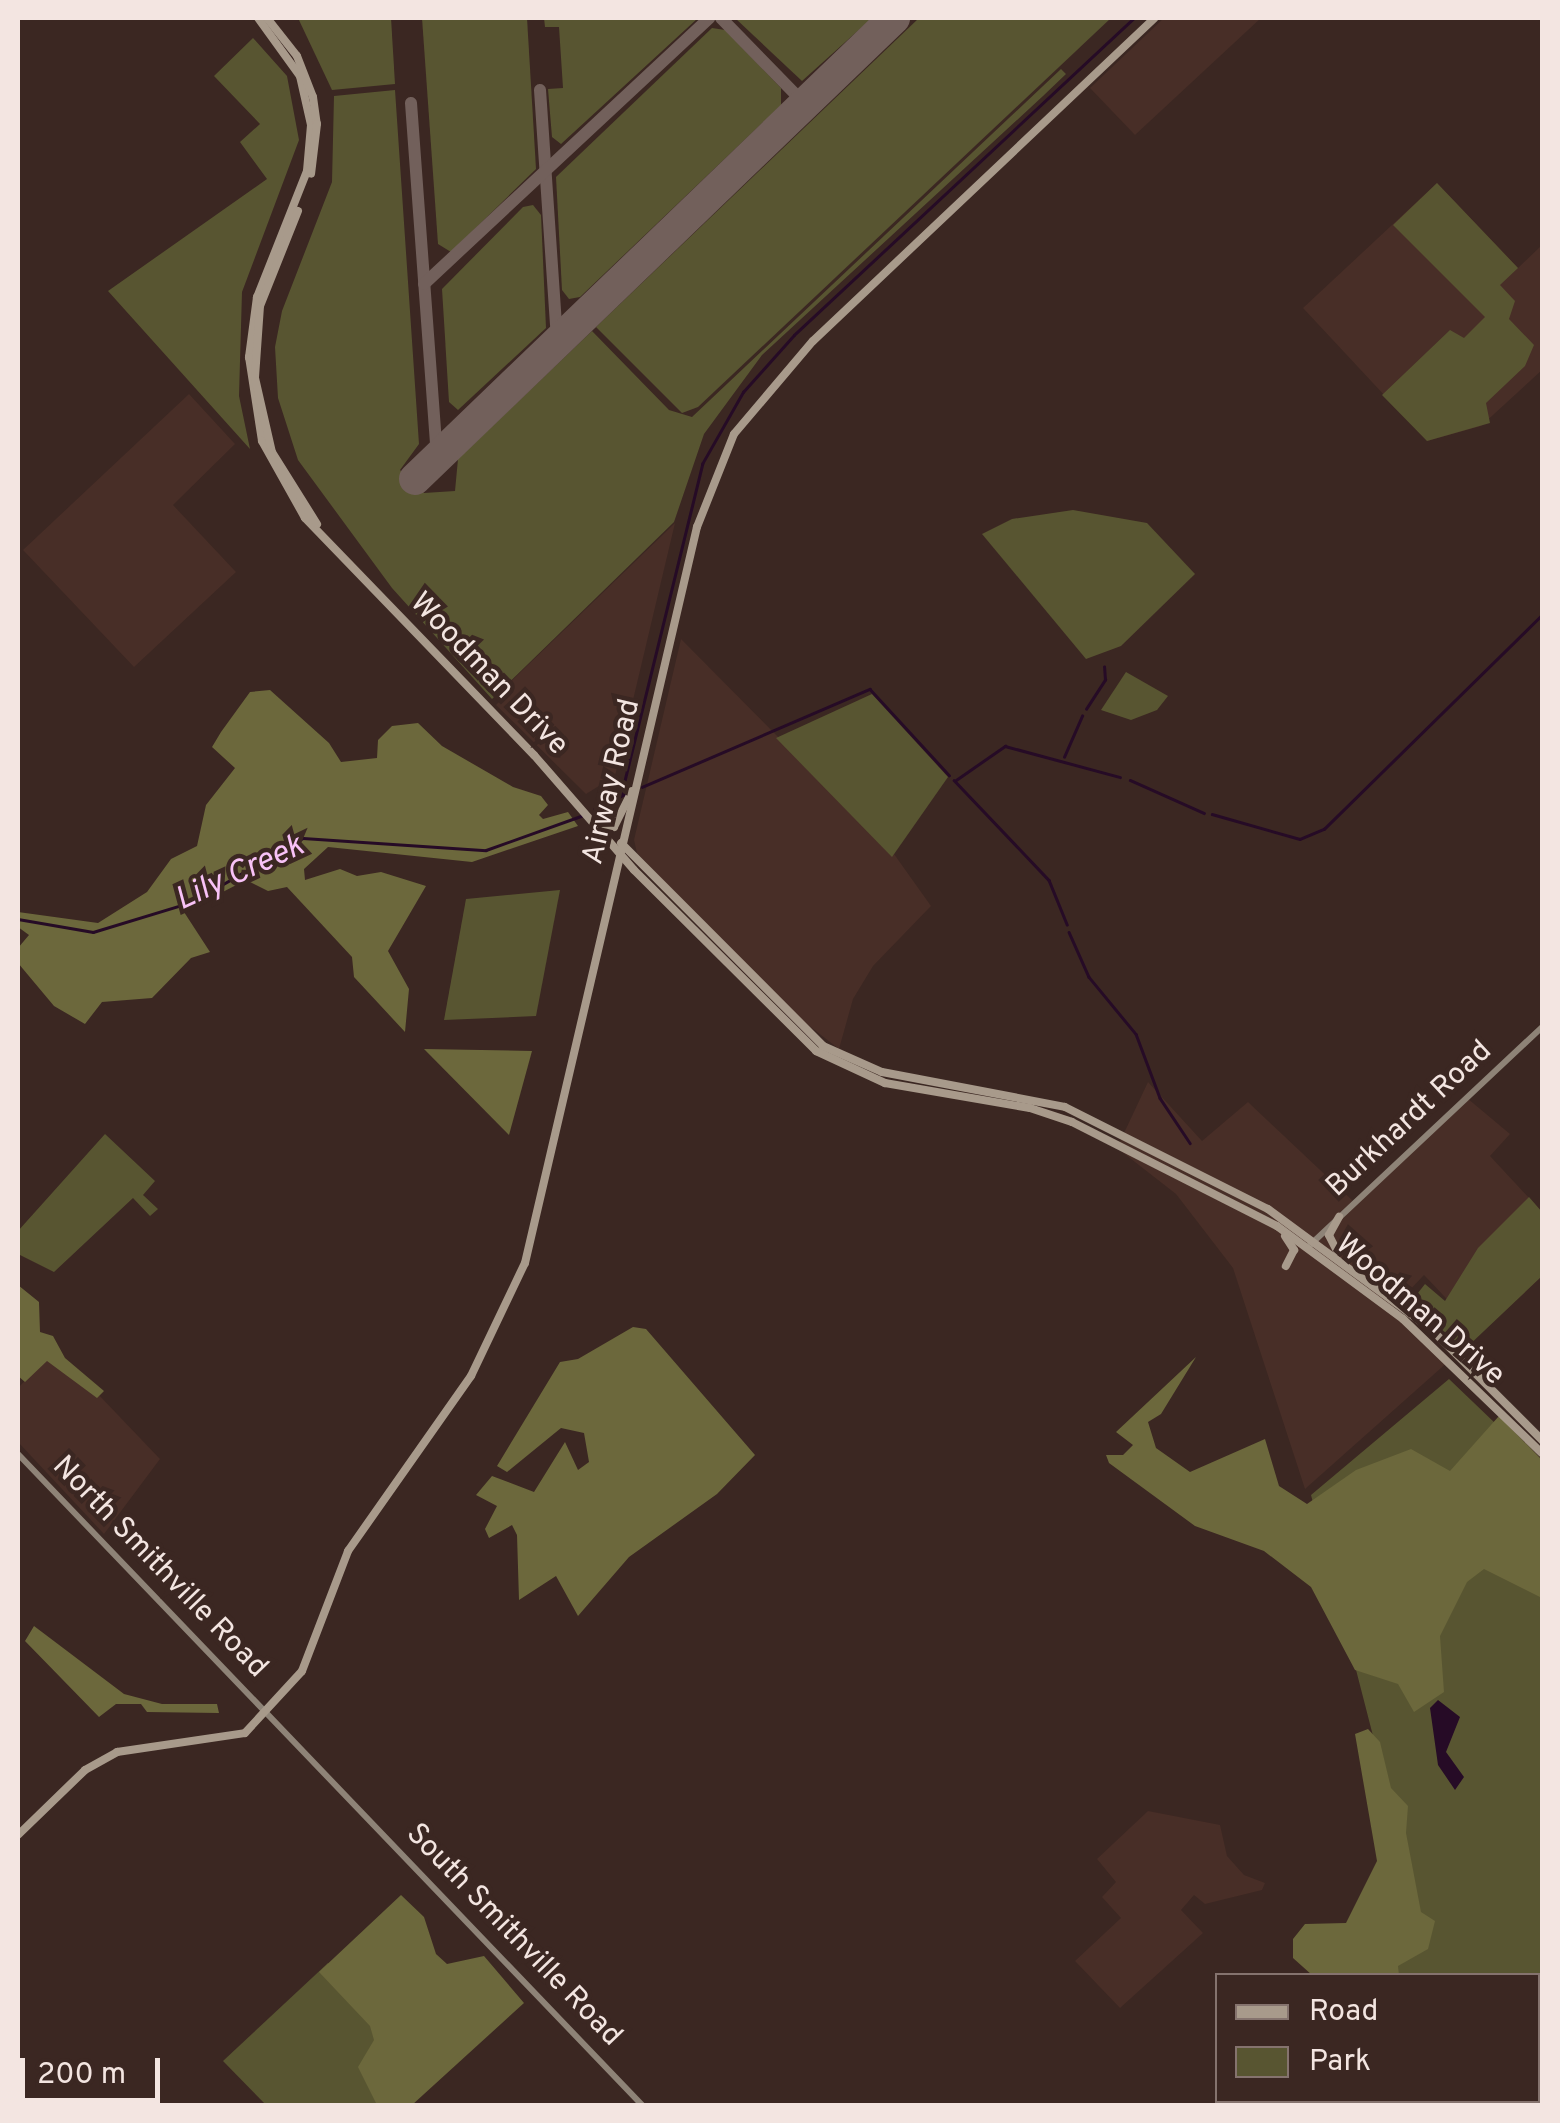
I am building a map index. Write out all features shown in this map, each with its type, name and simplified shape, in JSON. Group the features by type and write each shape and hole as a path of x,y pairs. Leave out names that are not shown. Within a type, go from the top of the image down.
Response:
{"main road":[{"name":"Woodman Drive","path":"257,18 269,29 304,86 311,148 257,296 250,387 277,477 331,544 621,850"},
{"name":"Woodman Drive","path":"267,18 297,56 318,124 307,190 260,306 257,393 285,479 331,544"},
{"name":"Airway Road","path":"18,1834 86,1770 117,1752 153,1742 226,1741 268,1714 300,1674 348,1552 471,1376 521,1275 701,512 743,419 814,342 1155,18"},
{"path":"601,827 616,825 635,787"},
{"path":"621,850 634,870 779,1019 838,1065 901,1087 1058,1116 1312,1243"},
{"path":"621,850 665,890 787,1017 843,1058 883,1072 1065,1108 1268,1209 1312,1243"},
{"path":"612,887 623,870 634,870"},
{"name":"Burkhardt Road","path":"1312,1243 1542,1027"},
{"path":"1339,1217 1330,1243 1358,1272"},
{"path":"1263,1219 1292,1241 1286,1266"},
{"name":"Woodman Drive","path":"1312,1243 1358,1272 1443,1339 1542,1440"},
{"name":"Woodman Drive","path":"1312,1243 1441,1351 1542,1454"},
{"name":"North Smithville Road","path":"18,1454 268,1714"},
{"name":"South Smithville Road","path":"268,1714 643,2106"}],"shaded area":[{"path":"1164,18 1261,18 1135,135 1090,88"},
{"path":"1437,183 1518,268 1542,245 1542,370 1481,426 1427,441 1303,308"},
{"path":"189,394 235,444 173,505 236,572 134,667 23,550"},
{"path":"675,523 615,776 586,794 496,705 504,697 500,692"},
{"path":"681,639 894,854 931,906 873,966 853,999 839,1049 785,1007 637,853 634,840"},
{"path":"270,690 329,743 341,762 377,758 378,740 392,726 418,723 442,746 513,787 541,796 548,805 539,815 543,819 568,812 578,826 472,862 328,847 304,869 305,880 340,869 357,876 381,872 426,886 388,951 409,989 405,1032 354,977 352,957 287,887 268,891 246,880 184,912 210,952 191,958 152,998 102,1002 85,1024 54,1006 18,963 18,948 29,935 18,927 18,912 98,923 147,892 171,859 197,846 206,805 235,768 212,747 221,732 250,692"},
{"path":"424,1049 532,1051 509,1135"},
{"path":"1148,1082 1202,1141 1248,1102 1354,1202 1467,1098 1510,1134 1490,1156 1542,1212 1542,1276 1480,1334 1424,1275 1392,1309 1450,1360 1305,1489 1233,1268 1176,1194 1117,1148"},
{"path":"18,1285 39,1302 40,1332 53,1336 65,1358 104,1391 97,1398 47,1361 25,1382 18,1376"},
{"path":"633,1327 646,1329 755,1455 717,1494 629,1557 578,1616 556,1576 519,1600 517,1535 512,1525 489,1538 485,1529 497,1506 476,1495 492,1476 534,1492 565,1442 578,1470 589,1462 584,1433 561,1428 507,1472 497,1466 560,1362 578,1359"},
{"path":"55,1349 160,1459 104,1534 18,1442 18,1388"},
{"path":"1196,1357 1161,1414 1148,1422 1156,1448 1190,1472 1265,1439 1279,1486 1307,1504 1356,1470 1411,1449 1450,1471 1499,1416 1542,1460 1542,1598 1484,1569 1467,1582 1440,1636 1444,1692 1414,1712 1398,1684 1355,1670 1311,1587 1264,1551 1195,1526 1109,1463 1106,1455 1123,1455 1133,1445 1116,1432"},
{"path":"34,1626 124,1694 162,1704 217,1704 219,1713 147,1712 141,1704 116,1704 99,1717 25,1641"},
{"path":"1438,1700 1460,1717 1446,1752 1464,1777 1455,1790 1438,1765 1430,1708"},
{"path":"1368,1729 1380,1742 1391,1788 1408,1806 1406,1833 1421,1912 1435,1921 1428,1949 1398,1966 1399,1973 1310,1973 1293,1958 1293,1939 1305,1924 1346,1923 1377,1861 1355,1734"},
{"path":"1148,1811 1220,1825 1227,1856 1244,1875 1265,1883 1262,1890 1205,1904 1194,1895 1181,1910 1203,1933 1120,2008 1075,1961 1121,1918 1102,1897 1116,1882 1097,1859"},
{"path":"401,1895 424,1917 436,1954 447,1964 484,1956 524,2003 412,2105 377,2105 358,2067 374,2040 370,2026 319,1972"}],"green space":[{"path":"298,18 391,18 395,84 332,90"},
{"path":"422,18 527,18 536,169 451,252 438,244"},
{"path":"544,18 698,18 561,144 552,137 548,89 563,88 559,27 545,27"},
{"path":"735,18 872,18 802,81"},
{"path":"919,18 1111,18 698,407 682,413 596,327"},
{"path":"712,28 725,30 781,88 781,105 580,297 569,299 562,290 556,177"},
{"path":"253,38 287,76 299,140 242,292 239,396 250,449 108,291 267,179 240,142 260,124 214,76"},
{"path":"1061,69 1066,74 762,355 704,434 674,522 492,699 392,588 298,460 278,398 275,347 282,311 332,182 334,96 395,90 419,444 400,470 424,493 455,491 458,459 592,331 669,410 692,417"},
{"path":"1437,183 1518,268 1500,285 1515,301 1509,319 1534,345 1525,366 1486,403 1490,423 1427,441 1382,395 1450,330 1464,338 1485,317 1393,225"},
{"path":"533,205 541,215 546,328 458,410 449,402 442,289 523,207"},
{"path":"1073,510 1147,523 1195,574 1121,646 1086,659 982,534 1012,519"},
{"path":"1126,672 1168,696 1157,710 1131,720 1101,710"},
{"path":"872,694 948,777 892,857 776,738"},
{"path":"560,890 536,1016 444,1020 466,899"},
{"path":"105,1134 155,1181 143,1195 158,1209 150,1216 133,1198 54,1272 18,1254 18,1231"},
{"path":"1529,1197 1542,1212 1542,1276 1465,1349 1410,1303 1425,1284 1445,1301 1478,1248"},
{"path":"1449,1379 1542,1468 1542,2105 1497,2103 1540,2103 1540,1973 1390,1973 1397,1829 1311,1495"},
{"path":"328,1963 439,2079 411,2105 266,2105 223,2061"}],"waterway":[{"path":"621,795 702,464 743,392 794,335 1134,18"},
{"path":"1212,814 1300,839 1324,829 1542,615"},
{"path":"1086,709 1105,680 1104,667"},
{"name":"Lily Creek","path":"642,787 870,689 949,775"},
{"path":"1064,757 1082,716"},
{"path":"956,780 1005,746 1120,777"},
{"path":"954,780 1049,880 1067,924"},
{"path":"1130,780 1204,813"},
{"name":"Lily Creek","path":"594,809 627,793"},
{"name":"Lily Creek","path":"18,919 93,932 192,902 303,838 486,850 581,816"},
{"path":"1069,932 1089,977 1136,1034 1160,1098 1190,1143"}],"taxiway":[{"path":"424,284 709,18"},
{"path":"721,18 805,104"},
{"path":"540,90 557,341"},
{"path":"411,103 437,457"}],"runway":[{"path":"415,479 894,18"}]}
